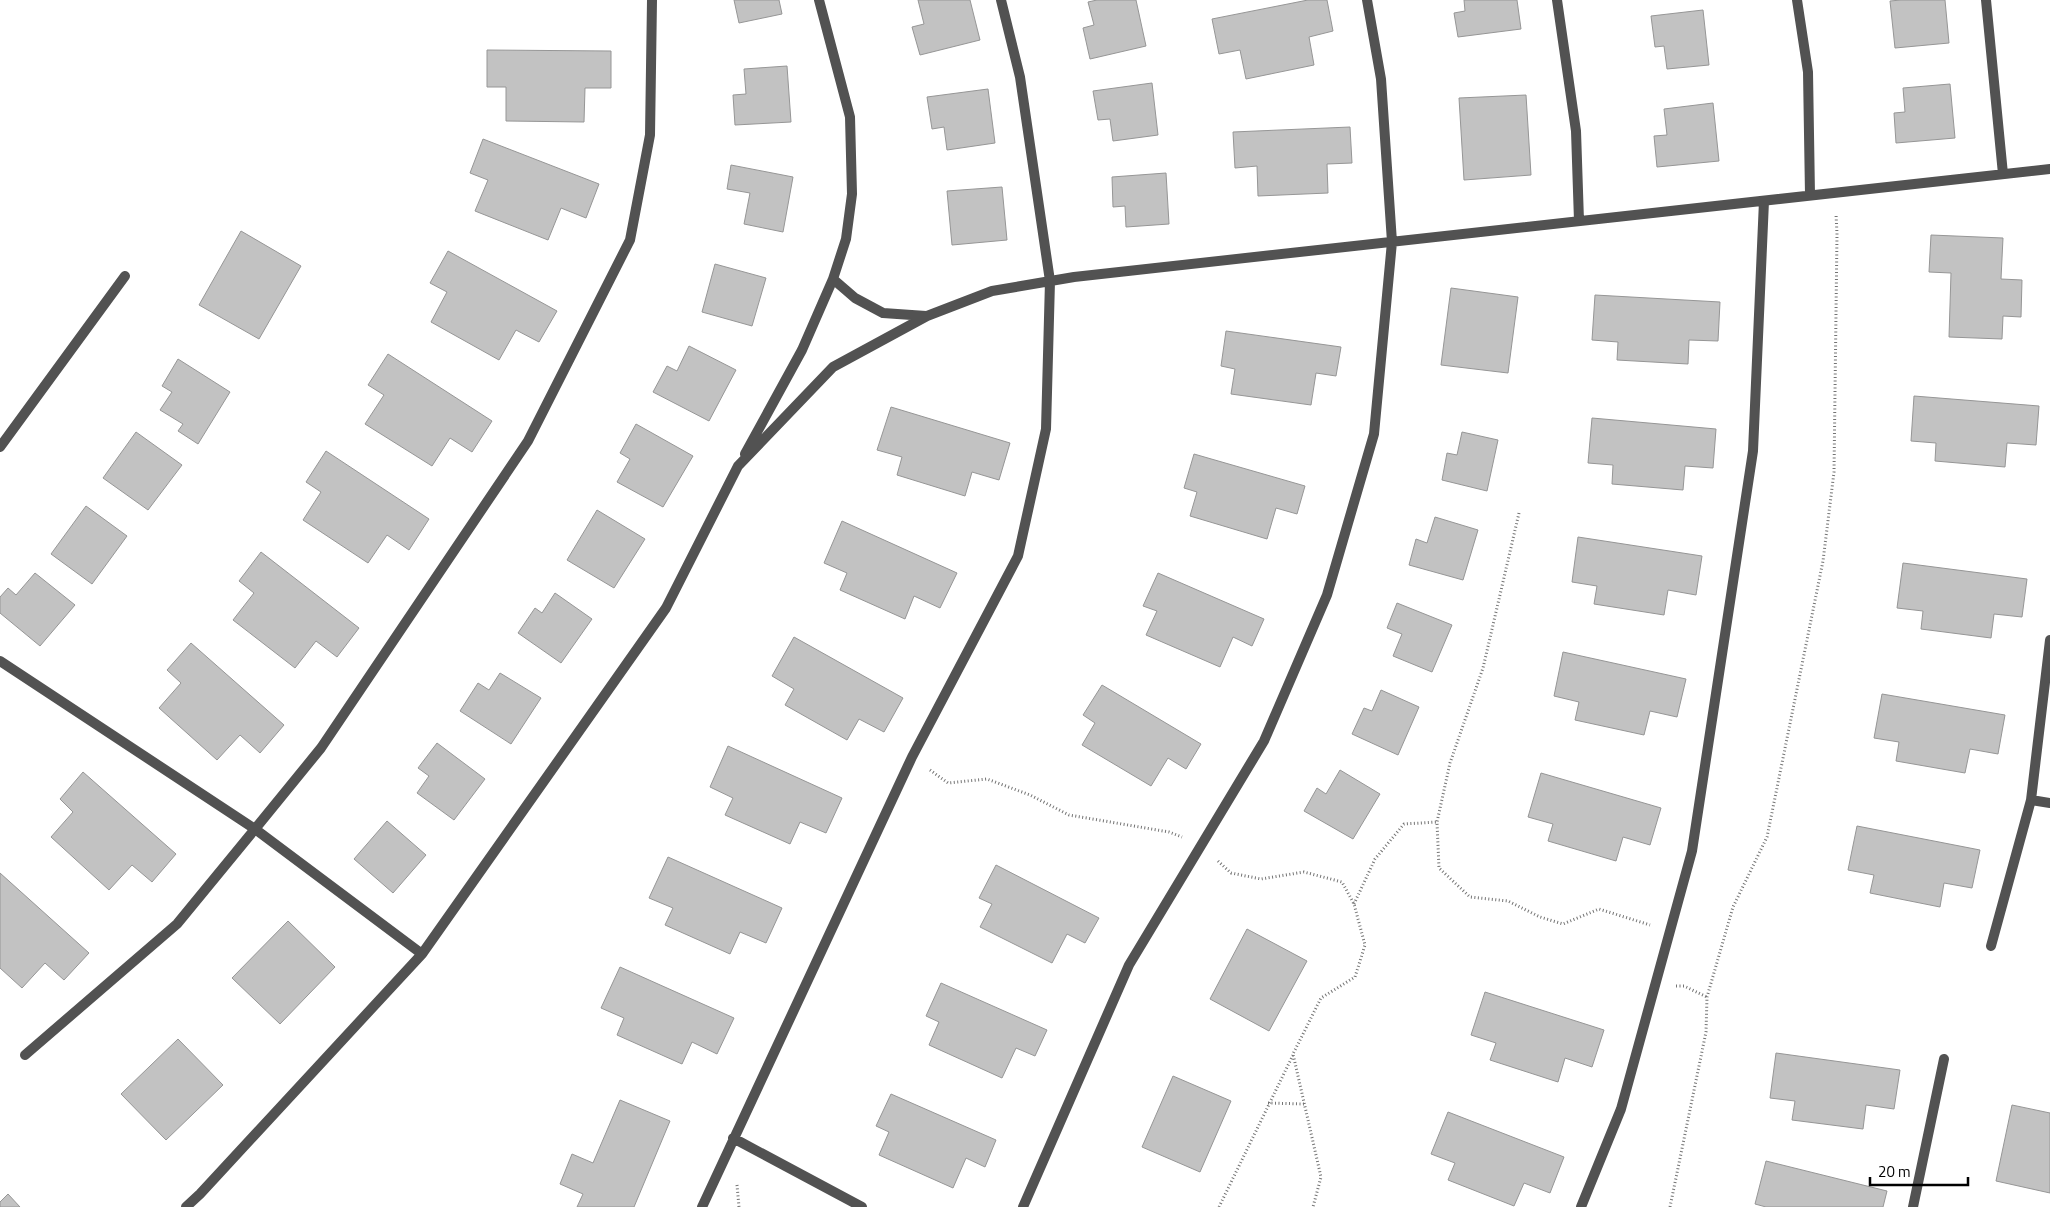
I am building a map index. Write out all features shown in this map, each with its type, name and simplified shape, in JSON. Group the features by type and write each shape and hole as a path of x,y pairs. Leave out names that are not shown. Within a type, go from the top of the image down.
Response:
{"street":[{"path":"25,1055 177,924 255,829 321,748 528,441 630,240 650,134 652,0"},
{"path":"186,1207 422,954 666,608 738,466 802,350 833,279 846,239 852,194 850,117 819,0"},
{"path":"702,1207 912,757 1018,556 1046,429 1050,281 1020,77 1001,0"},
{"path":"1024,1207 1129,965 1264,740 1327,595 1374,434 1392,242 1381,79 1367,0"},
{"path":"1557,0 1576,131 1579,221"},
{"path":"1797,0 1808,72 1810,196"},
{"path":"1986,0 2003,174"},
{"path":"738,466 833,367 927,316 992,291 1074,277 2050,168"},
{"path":"1581,1207 1622,1109 1692,851 1753,451 1764,200"},
{"path":"0,447 125,276"},
{"path":"833,279 855,298 883,313 927,316"},
{"path":"1991,946 2031,800 2050,640"},
{"path":"0,661 255,829 422,954"},
{"path":"2031,800 2050,803"},
{"path":"1913,1207 1944,1059"},
{"path":"733,1138 862,1207"}],"path":[{"path":"1670,1207 1706,1032 1707,997 1733,907 1767,837 1823,561 1834,472 1837,234 1834,192"},
{"path":"1519,513 1482,668 1450,763 1437,822 1439,868 1470,897 1508,900 1540,917 1563,924 1599,909 1634,922 1670,930"},
{"path":"912,757 948,783 987,780 1030,795 1069,815 1169,832 1202,844 1231,873 1262,879 1304,872 1342,882 1354,904 1365,945 1355,977 1321,998 1268,1103 1219,1207"},
{"path":"1354,904 1375,859 1404,824 1437,822"},
{"path":"1656,984 1684,986 1707,997"},
{"path":"1293,1054 1321,1177 1313,1207"},
{"path":"1268,1103 1304,1104"}],"building":[{"path":"734,0 779,0 782,14 739,23"},
{"path":"918,0 970,0 980,40 920,55 912,27 924,24"},
{"path":"1097,0 1136,0 1146,46 1090,59 1083,28 1094,25 1088,2"},
{"path":"1308,0 1327,0 1333,31 1309,37 1314,65 1246,79 1240,50 1219,54 1212,19"},
{"path":"1464,0 1517,0 1521,29 1458,37 1454,13 1465,11"},
{"path":"1945,0 1949,43 1895,48 1890,1"},
{"path":"1703,10 1709,65 1667,69 1664,46 1655,47 1651,16"},
{"path":"487,50 611,51 611,88 585,88 584,122 506,121 506,87 487,87"},
{"path":"787,66 791,122 735,125 733,95 746,94 744,69"},
{"path":"1152,83 1158,135 1113,141 1110,119 1098,120 1093,91"},
{"path":"1950,84 1955,138 1896,143 1894,113 1905,112 1903,88"},
{"path":"988,89 995,143 947,150 944,127 932,129 927,97"},
{"path":"1526,95 1531,175 1464,180 1459,98"},
{"path":"1713,103 1719,161 1657,167 1654,136 1667,135 1664,109"},
{"path":"1350,127 1352,163 1327,164 1328,193 1258,196 1257,166 1235,168 1233,132"},
{"path":"483,139 599,184 586,218 561,208 548,240 475,211 488,180 470,173"},
{"path":"731,165 793,177 783,232 744,224 750,193 727,189"},
{"path":"1166,173 1169,224 1126,227 1125,206 1113,207 1112,177"},
{"path":"1002,187 1007,240 952,245 947,191"},
{"path":"241,231 301,266 259,339 199,305"},
{"path":"1931,235 2003,238 2001,279 2022,280 2021,317 2003,316 2002,339 1949,337 1951,273 1929,272"},
{"path":"448,251 557,311 539,342 516,330 499,360 431,322 447,292 430,283"},
{"path":"715,264 766,278 752,326 702,312"},
{"path":"1451,288 1518,297 1508,373 1441,365"},
{"path":"1595,295 1720,302 1718,341 1689,340 1688,364 1617,360 1618,342 1592,340"},
{"path":"1226,331 1341,347 1336,376 1316,373 1311,405 1231,394 1235,369 1221,366"},
{"path":"689,346 736,370 709,421 653,392 667,366 677,371"},
{"path":"388,354 492,421 472,452 450,438 432,466 365,424 384,395 368,385"},
{"path":"178,359 230,392 198,444 178,431 183,424 160,410 172,392 162,386"},
{"path":"1914,396 2039,406 2036,445 2007,443 2005,467 1935,461 1936,443 1911,441"},
{"path":"891,407 1010,443 999,480 972,472 965,496 897,475 902,457 877,450"},
{"path":"1592,418 1716,429 1713,468 1685,466 1683,490 1612,484 1613,465 1588,463"},
{"path":"636,424 693,456 663,507 617,482 630,459 620,453"},
{"path":"136,432 182,465 148,510 103,478"},
{"path":"1462,432 1498,440 1487,491 1442,480 1447,453 1457,455"},
{"path":"326,451 429,519 409,550 387,535 368,563 303,520 321,492 306,482"},
{"path":"1194,454 1305,486 1297,514 1276,508 1267,539 1190,516 1197,492 1184,488"},
{"path":"86,506 127,536 92,584 51,554"},
{"path":"597,510 645,539 614,588 567,560"},
{"path":"1435,517 1478,530 1463,580 1409,565 1416,539 1427,543"},
{"path":"842,521 957,573 940,608 914,596 905,619 840,590 847,573 824,563"},
{"path":"1578,537 1702,556 1696,595 1668,590 1664,615 1594,604 1597,586 1572,582"},
{"path":"261,552 359,628 337,657 316,641 295,668 233,620 254,593 239,581"},
{"path":"1903,563 2027,579 2022,617 1994,614 1991,638 1921,629 1923,611 1897,608"},
{"path":"35,573 75,605 40,646 0,613 0,597 8,588 16,595"},
{"path":"1158,573 1264,619 1252,646 1233,637 1220,667 1146,635 1157,611 1143,606"},
{"path":"555,593 592,619 561,663 518,633 535,608 542,613"},
{"path":"1397,603 1452,625 1432,672 1393,656 1402,634 1387,628"},
{"path":"794,637 903,698 884,732 859,719 847,740 785,705 794,689 772,676"},
{"path":"191,643 284,725 260,753 240,735 217,760 159,708 181,683 167,670"},
{"path":"1563,652 1686,679 1677,717 1650,711 1644,735 1575,720 1579,702 1554,696"},
{"path":"500,673 541,698 511,744 460,711 478,683 489,690"},
{"path":"1102,685 1201,744 1186,769 1168,758 1151,786 1082,745 1095,723 1083,715"},
{"path":"1381,690 1419,707 1398,755 1352,734 1364,708 1372,711"},
{"path":"1882,694 2005,715 1998,754 1970,749 1965,773 1896,761 1899,742 1874,738"},
{"path":"437,743 485,779 454,820 417,793 429,776 418,768"},
{"path":"728,746 842,798 826,833 800,822 790,844 725,815 733,798 710,787"},
{"path":"1340,770 1380,794 1353,839 1304,811 1317,788 1326,794"},
{"path":"83,772 176,854 152,882 132,865 109,890 51,837 73,812 60,799"},
{"path":"1541,773 1661,808 1650,845 1623,837 1616,861 1548,841 1553,824 1528,817"},
{"path":"387,821 426,855 393,893 354,859"},
{"path":"1857,826 1980,850 1972,888 1944,883 1940,907 1870,893 1874,875 1848,870"},
{"path":"668,857 782,908 766,943 740,932 730,954 665,925 673,908 649,898"},
{"path":"996,865 1099,918 1085,943 1067,934 1052,963 980,927 992,904 979,898"},
{"path":"0,873 89,953 64,980 45,963 22,988 0,968"},
{"path":"288,921 335,967 280,1024 232,978"},
{"path":"1247,929 1307,961 1269,1031 1210,999"},
{"path":"620,967 734,1018 717,1054 692,1042 682,1064 617,1035 624,1018 601,1008"},
{"path":"941,983 1047,1030 1035,1056 1016,1048 1002,1078 929,1045 939,1022 926,1016"},
{"path":"1485,992 1604,1030 1592,1067 1565,1058 1558,1082 1490,1060 1496,1043 1471,1035"},
{"path":"178,1039 223,1085 166,1140 121,1094"},
{"path":"1776,1053 1900,1070 1894,1109 1866,1105 1863,1129 1792,1120 1795,1101 1770,1098"},
{"path":"1173,1076 1231,1101 1200,1172 1142,1147"},
{"path":"891,1094 996,1140 985,1167 966,1158 953,1188 879,1155 889,1132 876,1126"},
{"path":"620,1100 670,1121 634,1207 577,1207 583,1194 560,1184 572,1154 593,1163"},
{"path":"2012,1105 2050,1113 2050,1193 1996,1181"},
{"path":"1448,1112 1564,1157 1550,1193 1524,1183 1514,1206 1448,1180 1455,1163 1431,1154"},
{"path":"1766,1161 1887,1191 1883,1207 1766,1207 1755,1204"},
{"path":"8,1194 20,1207 0,1207 0,1202"}]}
